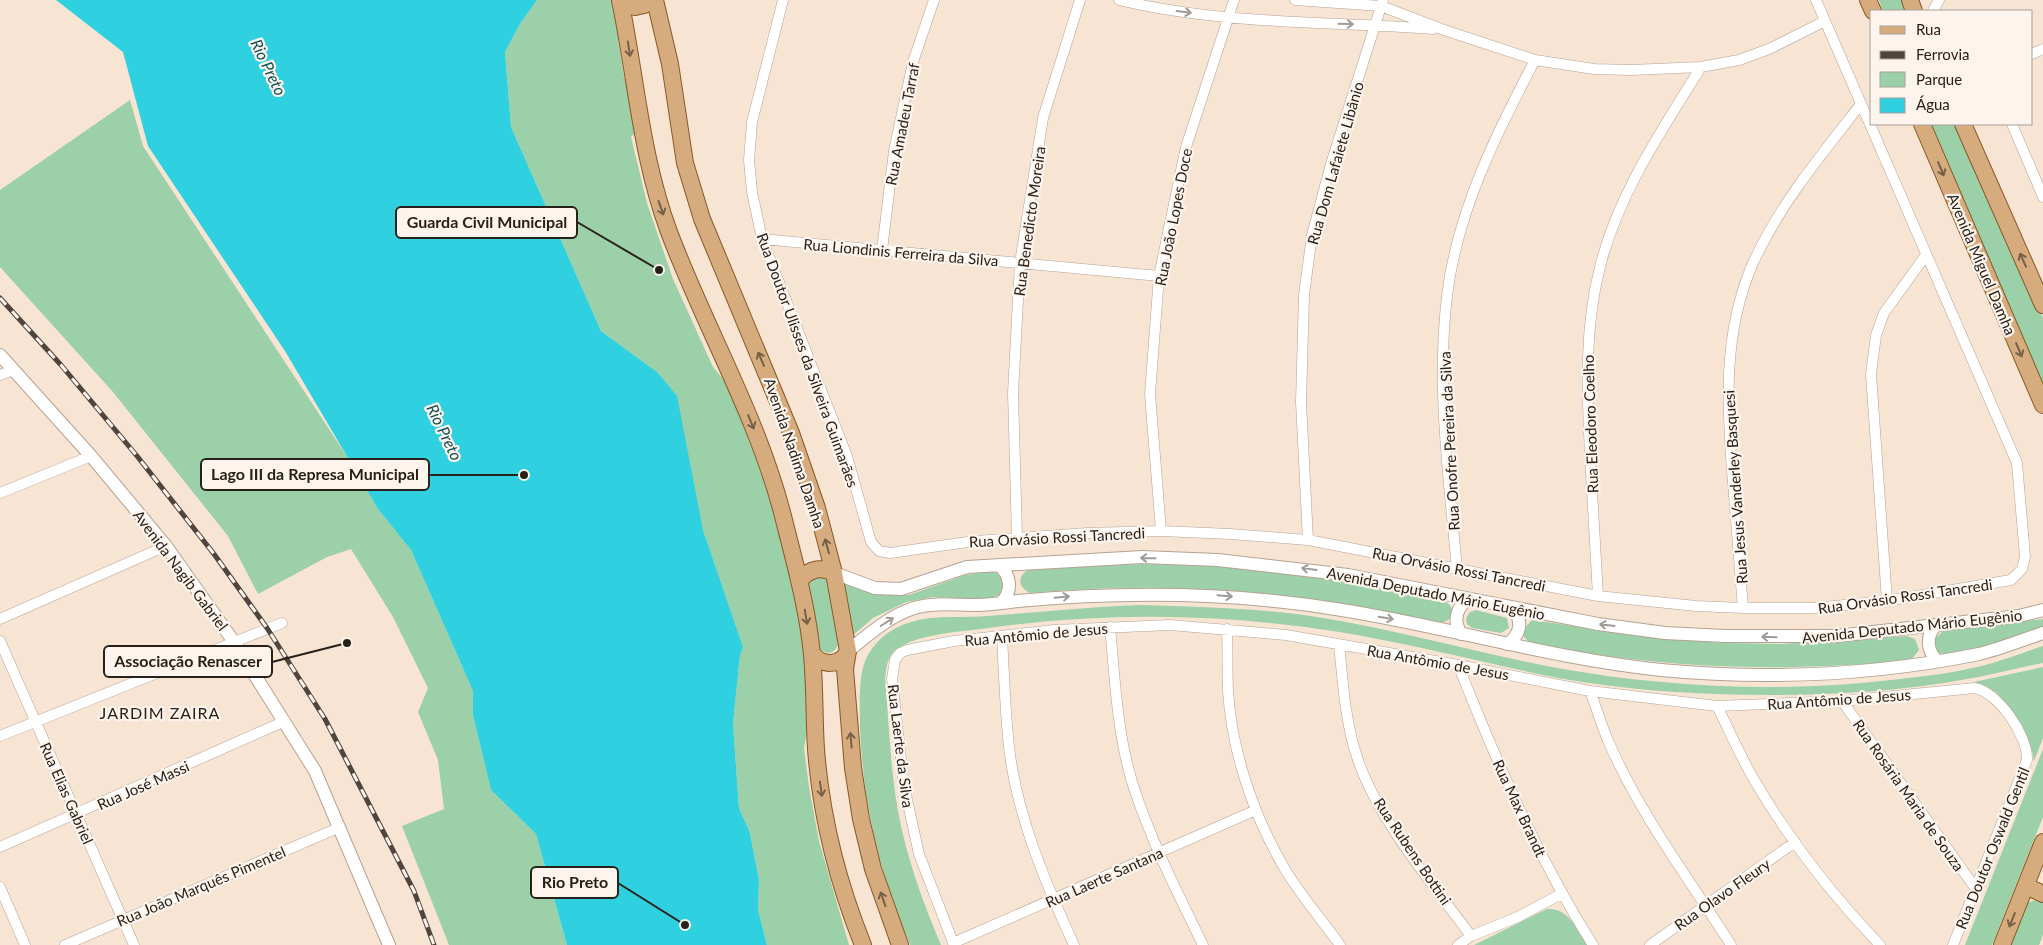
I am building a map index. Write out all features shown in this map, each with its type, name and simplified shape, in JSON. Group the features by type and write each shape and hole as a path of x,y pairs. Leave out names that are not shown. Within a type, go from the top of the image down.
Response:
{"main road":[{"path":"620,0 635,8 644,5 650,0"},
{"name":"Avenida Nadima Damha","path":"620,0 642,131 657,198 676,251 758,439 784,517 799,582 812,653 816,749 824,809 840,878 863,945"},
{"name":"Avenida Nadima Damha","path":"655,0 670,64 678,133 699,212 791,433 817,508 834,573 848,651 845,669 854,768 861,819 873,869 900,945"},
{"name":"Avenida Miguel Damha","path":"1922,125 2043,405"},
{"path":"1963,125 2043,304"},
{"path":"799,582 815,570 821,569 834,573"},
{"path":"812,653 819,661 831,663 842,660 848,651"},
{"path":"2002,945 2043,842"},
{"path":"2026,886 2043,894"}],"street":[{"name":"Rua Doutor Ulisses da Silveira Guimarães","path":"783,0 751,132 749,160 752,192 762,239 846,456 871,542 884,553 899,552"},
{"name":"Rua Amadeu Tarraf","path":"882,250 894,151 913,62 934,0"},
{"name":"Rua Benedicto Moreira","path":"1017,537 1014,393 1020,263 1043,118 1080,0"},
{"path":"1119,0 1164,10 1228,18 1375,24 1444,30"},
{"name":"Rua João Lopes Doce","path":"1162,531 1150,394 1159,276 1186,147 1234,0"},
{"path":"1295,0 1382,3 1444,30 1535,60 1594,69 1701,68 1739,60 1769,49 1825,21"},
{"path":"1816,0 1870,125"},
{"name":"Rua Dom Lafaiete Libânio","path":"1308,540 1301,402 1304,295 1312,235 1331,164 1382,3"},
{"name":"Rua Onofre Pereira da Silva","path":"1457,569 1443,379 1447,295 1462,224 1476,184 1506,116 1535,60"},
{"name":"Rua Eleodoro Coelho","path":"1598,596 1586,371 1593,302 1600,265 1634,180 1650,150 1701,68"},
{"name":"Rua Jesus Vanderley Basquesi","path":"1743,608 1727,414 1728,370 1736,317 1753,264 1779,214 1798,184 1861,104"},
{"path":"1870,125 1926,255 1884,313 1876,334 1871,374 1887,601"},
{"path":"2012,125 2043,197"},
{"path":"2032,171 2043,167"},
{"name":"Rua Liondinis Ferreira da Silva","path":"762,239 1159,276"},
{"name":"Rua Orvásio Rossi Tancredi","path":"899,552 1017,537 1162,531 1308,540 1598,596 1696,606 1743,608 1813,608 1887,601 1998,584 2017,576 2022,569 2025,558 2017,463 1926,255"},
{"name":"Avenida Nagib Gabriel","path":"0,355 91,456 166,546 234,642 315,771 389,945"},
{"path":"0,375 13,370"},
{"path":"0,493 91,456"},
{"path":"0,619 166,546"},
{"name":"Avenida Deputado Mário Eugênio","path":"834,573 875,588 901,589 946,572 967,567 1142,557 1218,560 1348,575 1598,624 1665,633 1726,636 1836,636 2019,616 2043,610"},
{"path":"1024,563 1018,571 1016,581 1019,592 1027,600"},
{"path":"998,565 1006,573 1009,583 1008,594 1001,603"},
{"name":"Avenida Deputado Mário Eugênio","path":"848,651 883,624 914,608 930,605 1001,603 1145,593 1218,596 1343,610 1593,662 1718,673 1843,673 1937,661 1982,653 2043,633"},
{"path":"1461,634 1456,625 1457,614 1461,605 1468,599"},
{"path":"1507,644 1515,638 1520,628 1519,617 1513,608"},
{"path":"0,736 35,720 282,623"},
{"name":"Rua Antômio de Jesus","path":"895,660 900,653 907,650 1002,636 1110,627 1170,625 1286,636 1458,665 1590,691 1717,706 1842,701 1975,688 1984,690 1996,699 2020,733 2028,751"},
{"path":"1935,626 1930,633 1928,642 1931,652 1937,661"},
{"path":"1110,627 1118,711 1132,783 1158,853 1203,945"},
{"path":"1915,628 1924,644 1923,654 1918,663"},
{"path":"1227,629 1228,690 1231,721 1244,777 1256,810 1287,872 1340,945"},
{"path":"1002,636 1009,748 1023,813 1053,899 1074,945"},
{"name":"Rua Elias Gabriel","path":"0,641 134,945"},
{"name":"Rua Rubens Bottini","path":"1339,645 1346,710 1357,758 1380,807 1419,866 1471,936"},
{"name":"Rua Laerte da Silva","path":"895,660 892,678 904,786 919,854 953,944"},
{"name":"Rua Max Brandt","path":"1458,665 1502,775 1561,894 1593,945"},
{"path":"1590,691 1610,745 1637,798 1672,857 1731,945"},
{"name":"Rua Rosária Maria de Souza","path":"1842,701 1976,889"},
{"path":"1717,706 1753,777 1795,842 1858,922 1880,945"},
{"name":"Rua José Massi","path":"0,847 77,815 285,721"},
{"name":"Rua Doutor Oswald Gentil","path":"1953,945 2028,760 2028,751"},
{"name":"Rua Laerte Santana","path":"953,944 1256,810"},
{"name":"Rua João Marquês Pimentel","path":"65,945 338,828"},
{"name":"Rua Olavo Fleury","path":"1650,945 1795,842"},
{"path":"0,887 25,945"},
{"path":"1458,945 1471,936 1518,917 1561,894"}],"green space":[{"path":"537,0 615,0 621,28 618,38 624,77 631,89 637,131 631,137 647,203 673,279 713,367 729,386 758,453 794,583 803,644 809,720 804,748 809,787 819,841 849,945 767,945 758,910 759,880 750,833 739,808 733,724 740,655 743,647 703,530 693,488 657,372 601,331 511,127 505,52 520,24"},
{"path":"1879,0 1905,0 1910,10 1883,10"},
{"path":"130,100 143,146 350,461 378,509 411,550 473,691 473,715 491,790 536,834 567,945 449,945 402,826 444,809 438,760 418,712 428,688 393,617 351,549 327,557 258,594 228,536 113,392 0,267 0,190"},
{"path":"1926,125 1958,125 2043,318 2043,391"},
{"path":"1142,564 1218,566 1295,573 1445,601 1451,607 1452,614 1449,619 1441,623 1338,603 1287,596 1186,588 1083,589 1030,593 1023,588 1020,581 1023,574 1030,569"},
{"path":"991,571 1000,574 1006,581 1001,595 985,599 932,597 906,602 873,618 851,637 842,582 873,593 909,595 966,575"},
{"path":"816,577 825,577 829,580 838,645 830,653 820,649 809,584"},
{"path":"1139,605 1231,608 1323,618 1382,629 1557,668 1599,675 1685,684 1771,687 1814,686 1900,679 1949,673 1977,667 2043,646 2043,663 1976,677 1905,688 1810,695 1747,695 1671,692 1582,682 1359,635 1289,625 1201,618 1113,617 1025,623 920,639 898,648 891,655 885,678 893,777 901,828 916,879 941,945 910,945 899,919 882,866 869,812 865,784 860,729 860,696 862,672 869,653 886,634 896,628 907,623 930,618 976,617"},
{"path":"1476,610 1507,618 1509,628 1501,633 1472,628 1467,624 1466,618 1470,612"},
{"path":"2043,619 2043,627 1981,648 1942,654 1937,652 1934,640 1943,631"},
{"path":"1532,620 1665,639 1725,643 1781,644 1907,636 1915,639 1919,650 1911,660 1862,664 1766,667 1673,663 1579,652 1530,643 1524,637 1524,629"},
{"path":"2043,667 2043,738 2034,761 2030,743 2017,719 1996,692 1974,682"},
{"path":"2043,749 2043,817 1992,945 1965,945"},
{"path":"2035,900 2043,902 2043,935 2039,945 2008,945 2027,903"},
{"path":"1547,909 1554,909 1567,916 1588,945 1474,945"}],"water":[{"path":"56,0 537,0 520,24 505,52 511,127 601,331 657,372 677,396 703,530 743,647 740,655 733,724 739,808 750,833 759,880 758,910 767,945 567,945 536,834 491,790 473,715 473,691 411,550 378,509 285,351 148,146 123,52"}],"railway":[{"path":"0,298 61,365 137,456 214,554 267,628 325,719 414,891 434,945"}],"place":[{"name":"Guarda Civil Municipal","path":"659,270"},
{"name":"Lago III da Represa Municipal","path":"524,475"},
{"name":"Associação Renascer","path":"347,643"},
{"name":"Rio Preto","path":"685,925"}],"district":[{"name":"JARDIM ZAIRA","path":"160,712"}]}
